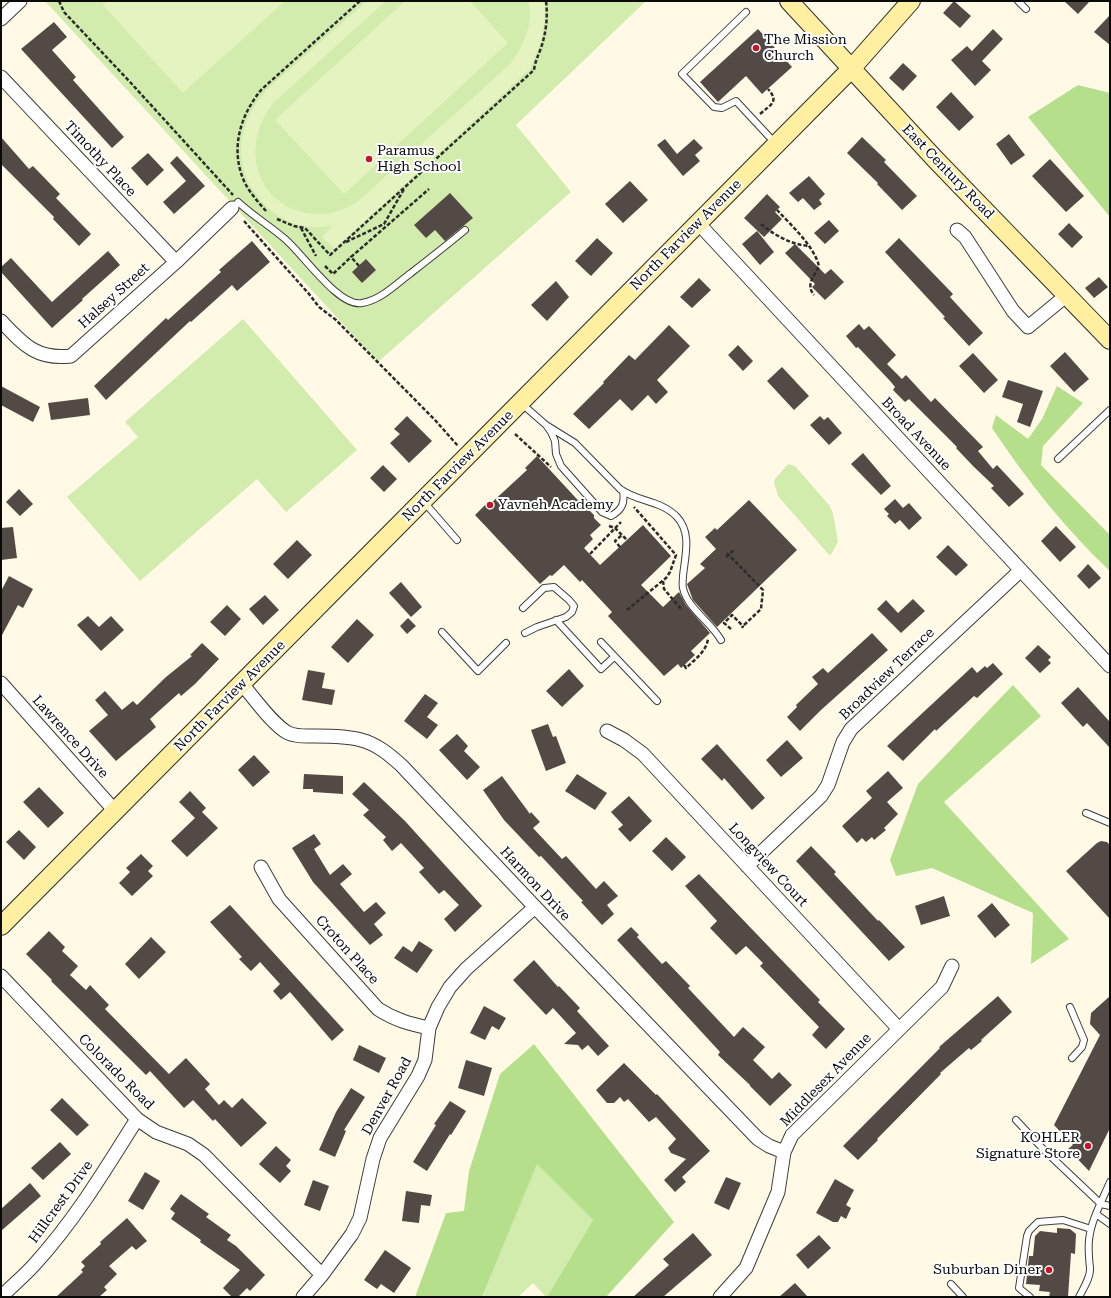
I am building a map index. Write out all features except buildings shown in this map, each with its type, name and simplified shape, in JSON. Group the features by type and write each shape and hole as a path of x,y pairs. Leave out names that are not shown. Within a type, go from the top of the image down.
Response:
{"street":[{"path":"1,19 20,1"},
{"name":"East Century Road","path":"789,1 935,159 1109,337"},
{"name":"North Farview Avenue","path":"1,926 851,69 911,1"},
{"name":"Timothy Place","path":"1,77 176,262"},
{"name":"Halsey Street","path":"4,324 23,344 34,351 48,356 71,356 176,262 235,205"},
{"name":"Broad Avenue","path":"698,223 1110,666"},
{"path":"957,230 965,237 1013,310 1028,327 1067,295"},
{"name":"Broadview Terrace","path":"748,866 821,796 828,785 843,742 851,729 1021,570"},
{"name":"Lawrence Drive","path":"1,683 115,811"},
{"name":"Harmon Drive","path":"242,684 277,724 289,733 301,736 361,739 390,755 758,1139 769,1146 784,1152"},
{"name":"Longview Court","path":"607,731 624,740 643,754 899,1029"},
{"name":"Croton Place","path":"261,867 279,899 378,1009 392,1018 429,1028"},
{"name":"Denver Road","path":"303,1297 322,1275 352,1234 360,1218 373,1159 380,1138 418,1076 425,1060 429,1028 438,1007 450,987 466,969 535,907"},
{"name":"Middlesex Avenue","path":"720,1297 746,1268 778,1192 784,1152 792,1135 942,987 952,966"},
{"name":"Colorado Road","path":"1,976 137,1119 156,1132 188,1144 204,1155 322,1275"},
{"name":"Hillcrest Drive","path":"1,1297 34,1265 70,1221 94,1189 137,1119"}],"lane":[{"path":"1018,1 1026,9"},
{"path":"746,12 682,74 714,107 722,108 736,101 776,144"},
{"path":"235,205 249,213 286,240 340,297 352,303 362,303 382,295 465,230"},
{"path":"520,402 546,425 575,443 623,491 663,506 678,518 686,531 687,542 683,588 687,599 716,630 720,640"},
{"path":"1058,458 1110,410"},
{"path":"546,425 555,441 556,454 561,466 602,512 611,516 618,512 624,499 623,491"},
{"path":"423,501 457,540"},
{"path":"523,608 544,588 554,587 574,606 572,612 566,617 537,626 525,632"},
{"path":"556,620 601,669 614,657"},
{"path":"442,632 478,671 506,643"},
{"path":"601,642 657,701"},
{"path":"1086,813 1110,823"},
{"path":"1070,1007 1084,1040 1082,1047 1072,1058"},
{"path":"1016,1120 1044,1150 1101,1204 1110,1206"},
{"path":"1079,1297 1089,1276 1089,1243 1091,1229 1110,1182"},
{"path":"1096,1214 1110,1224"},
{"path":"1030,1297 1019,1288 1029,1231 1038,1222 1063,1220 1091,1229"},
{"path":"951,1284 963,1297"}],"path":[{"path":"59,1 64,12 219,179 235,205 319,307 341,325 435,420 459,448"},
{"path":"267,212 252,195 244,181 239,164 237,149 243,118 262,89 360,1"},
{"path":"274,217 294,226 305,228 330,255 534,70 536,60 543,43 548,16 546,1"},
{"path":"754,120 773,102 774,96 768,88"},
{"path":"344,243 384,226 406,187"},
{"path":"322,263 333,274 384,226 429,189"},
{"path":"777,210 813,252 819,266 810,284 810,288 814,295"},
{"path":"761,224 779,237 797,244 808,246"},
{"path":"301,228 316,257"},
{"path":"351,257 359,266"},
{"path":"627,610 663,580 670,572 676,555 633,508 638,497"},
{"path":"590,554 622,521"},
{"path":"615,528 627,540"},
{"path":"620,547 615,541 622,535"},
{"path":"726,558 728,553 735,549"},
{"path":"728,553 763,590 761,609 742,627 732,615 724,623 731,629"},
{"path":"663,580 664,590 682,610"},
{"path":"684,665 686,668 701,654 708,642 708,636"}],"green space":[{"name":"Paramus High School","path":"45,1 646,1 516,125 571,192 378,362"},
{"path":"107,1 285,1 183,93 103,5"},
{"path":"367,1 386,1 273,103 262,122 256,141 256,160 261,177 270,192 284,204 302,212 324,214 340,210 356,203 509,65 523,44 526,35 530,18 528,1 544,1 545,12 543,33 531,68 335,249 322,237 332,226 313,227 293,223 279,216 260,200 248,182 244,170 242,157 243,132 253,108 266,91"},
{"path":"405,1 470,1 508,43 344,194 275,120"},
{"path":"1078,85 1110,93 1110,217 1028,117"},
{"path":"243,319 357,450 286,512 257,479 140,581 67,497 138,437 125,422"},
{"path":"1057,386 1083,403 1043,446 1041,465 1110,535 1110,571 1077,538 1032,485 992,428 996,415 1028,439 1042,419"},
{"path":"788,464 795,466 829,505 833,513 838,542 830,556 778,496 774,482"},
{"path":"1013,685 1041,716 944,802 1069,939 1031,964 1033,913 932,868 896,876 890,860 918,784"},
{"path":"534,1044 674,1222 606,1297 547,1297 593,1220 537,1164 482,1297 415,1297 446,1213 464,1211 469,1171 500,1074"},
{"path":"537,1163 593,1220 547,1297 533,1283 518,1297 485,1297 483,1295"}],"place":[{"name":"The Mission Church","path":"756,48"},
{"name":"Paramus High School","path":"369,159"},
{"name":"Yavneh Academy","path":"490,505"},
{"name":"KOHLER Signature Store","path":"1088,1146"},
{"name":"Suburban Diner","path":"1049,1270"}]}
